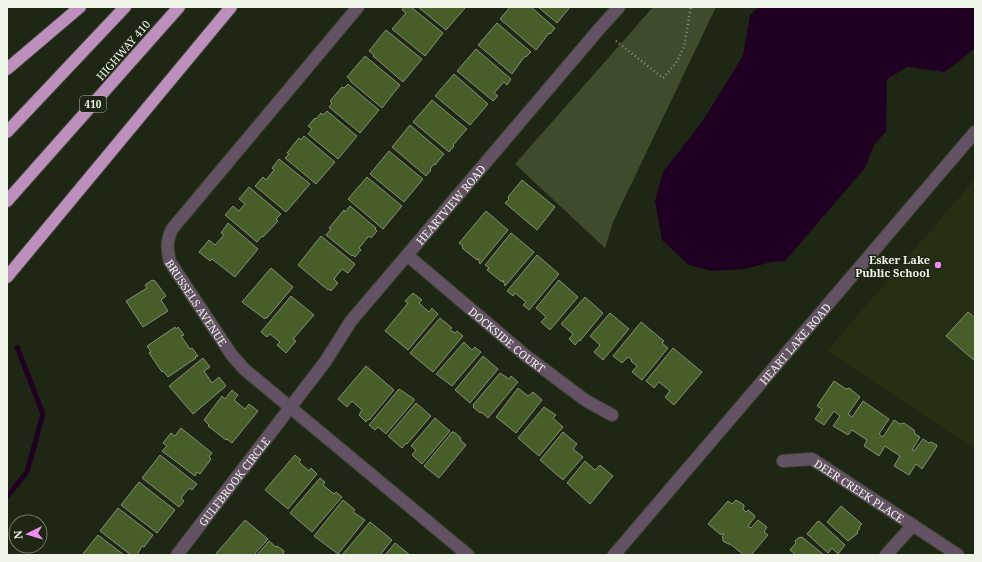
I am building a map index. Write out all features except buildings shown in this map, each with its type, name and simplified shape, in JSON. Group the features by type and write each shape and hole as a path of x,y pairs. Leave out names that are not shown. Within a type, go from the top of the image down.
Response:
{"highway":[{"path":"7,69 80,7"},
{"path":"7,132 125,7"},
{"name":"HIGHWAY 410","path":"7,201 179,7"},
{"path":"7,277 232,7"}],"street":[{"name":"BRUSSELS AVENUE","path":"358,7 172,229 168,238 167,247 170,262 231,354 244,369 289,408 468,555"},
{"name":"HEARTVIEW ROAD","path":"289,408 325,362 351,321 619,7"},
{"name":"HEART LAKE ROAD","path":"614,555 975,132"},
{"name":"DOCKSIDE COURT","path":"407,255 531,360 585,400 612,415"},
{"name":"GULFBROOK CIRCLE","path":"177,555 289,408"},
{"name":"DEER CREEK PLACE","path":"783,461 812,459 958,555"},
{"path":"886,555 913,525"}],"path":[{"path":"616,42 663,78 676,63 684,47 691,7"}],"shaded area":[{"path":"653,7 716,7 613,222 605,248 515,164"},
{"path":"759,7 975,7 975,48 945,72 907,67 887,79 886,131 874,145 865,168 785,261 771,262 745,269 712,271 689,265 662,240 655,201 663,172 702,122 743,56 750,15"},
{"name":"Esker Lake Public School","path":"975,179 975,449 827,351"}],"waterway":[{"path":"7,497 27,472 43,414 17,347"}],"place":[{"name":"Esker Lake Public School","path":"938,265"}]}
